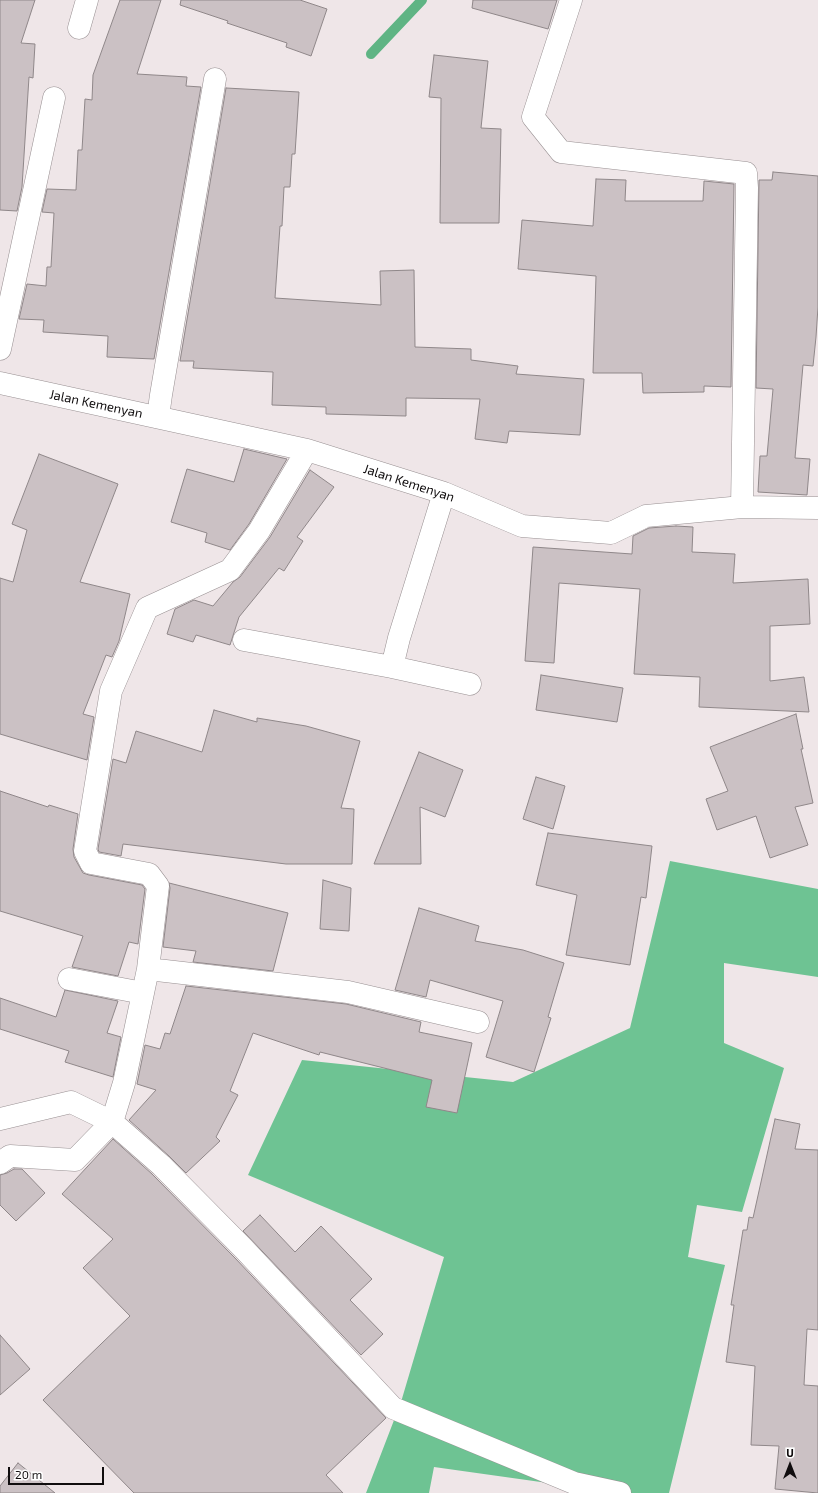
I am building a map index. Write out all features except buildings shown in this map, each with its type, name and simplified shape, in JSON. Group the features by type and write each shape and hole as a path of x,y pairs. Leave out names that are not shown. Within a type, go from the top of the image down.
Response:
{"street":[{"path":"79,28 87,0"},
{"path":"571,0 533,117 560,152 746,173 747,196 742,506"},
{"path":"158,417 215,79"},
{"path":"0,348 54,98"},
{"name":"Jalan Kemenyan","path":"0,383 307,450 444,493 522,526 611,533 646,516 742,506 818,508"},
{"path":"0,1163 10,1156 74,1160 112,1122 124,1083 148,969 158,886 149,874 91,863 85,851 111,691 147,608 230,570 259,532 307,450"},
{"path":"392,667 399,638 444,493"},
{"path":"244,640 392,667 470,684"},
{"path":"148,969 348,992 478,1022"},
{"path":"69,978 143,993"},
{"path":"0,1119 71,1102 112,1122 161,1165 244,1249 393,1408 574,1483 620,1493"}],"green space":[{"path":"670,861 818,889 818,977 724,963 724,1043 784,1068 742,1212 697,1205 688,1257 725,1265 669,1493 619,1493 434,1467 429,1493 366,1493 401,1402 444,1257 248,1175 302,1060 513,1082 630,1028"}],"waterway":[{"path":"371,54 422,0"}]}
